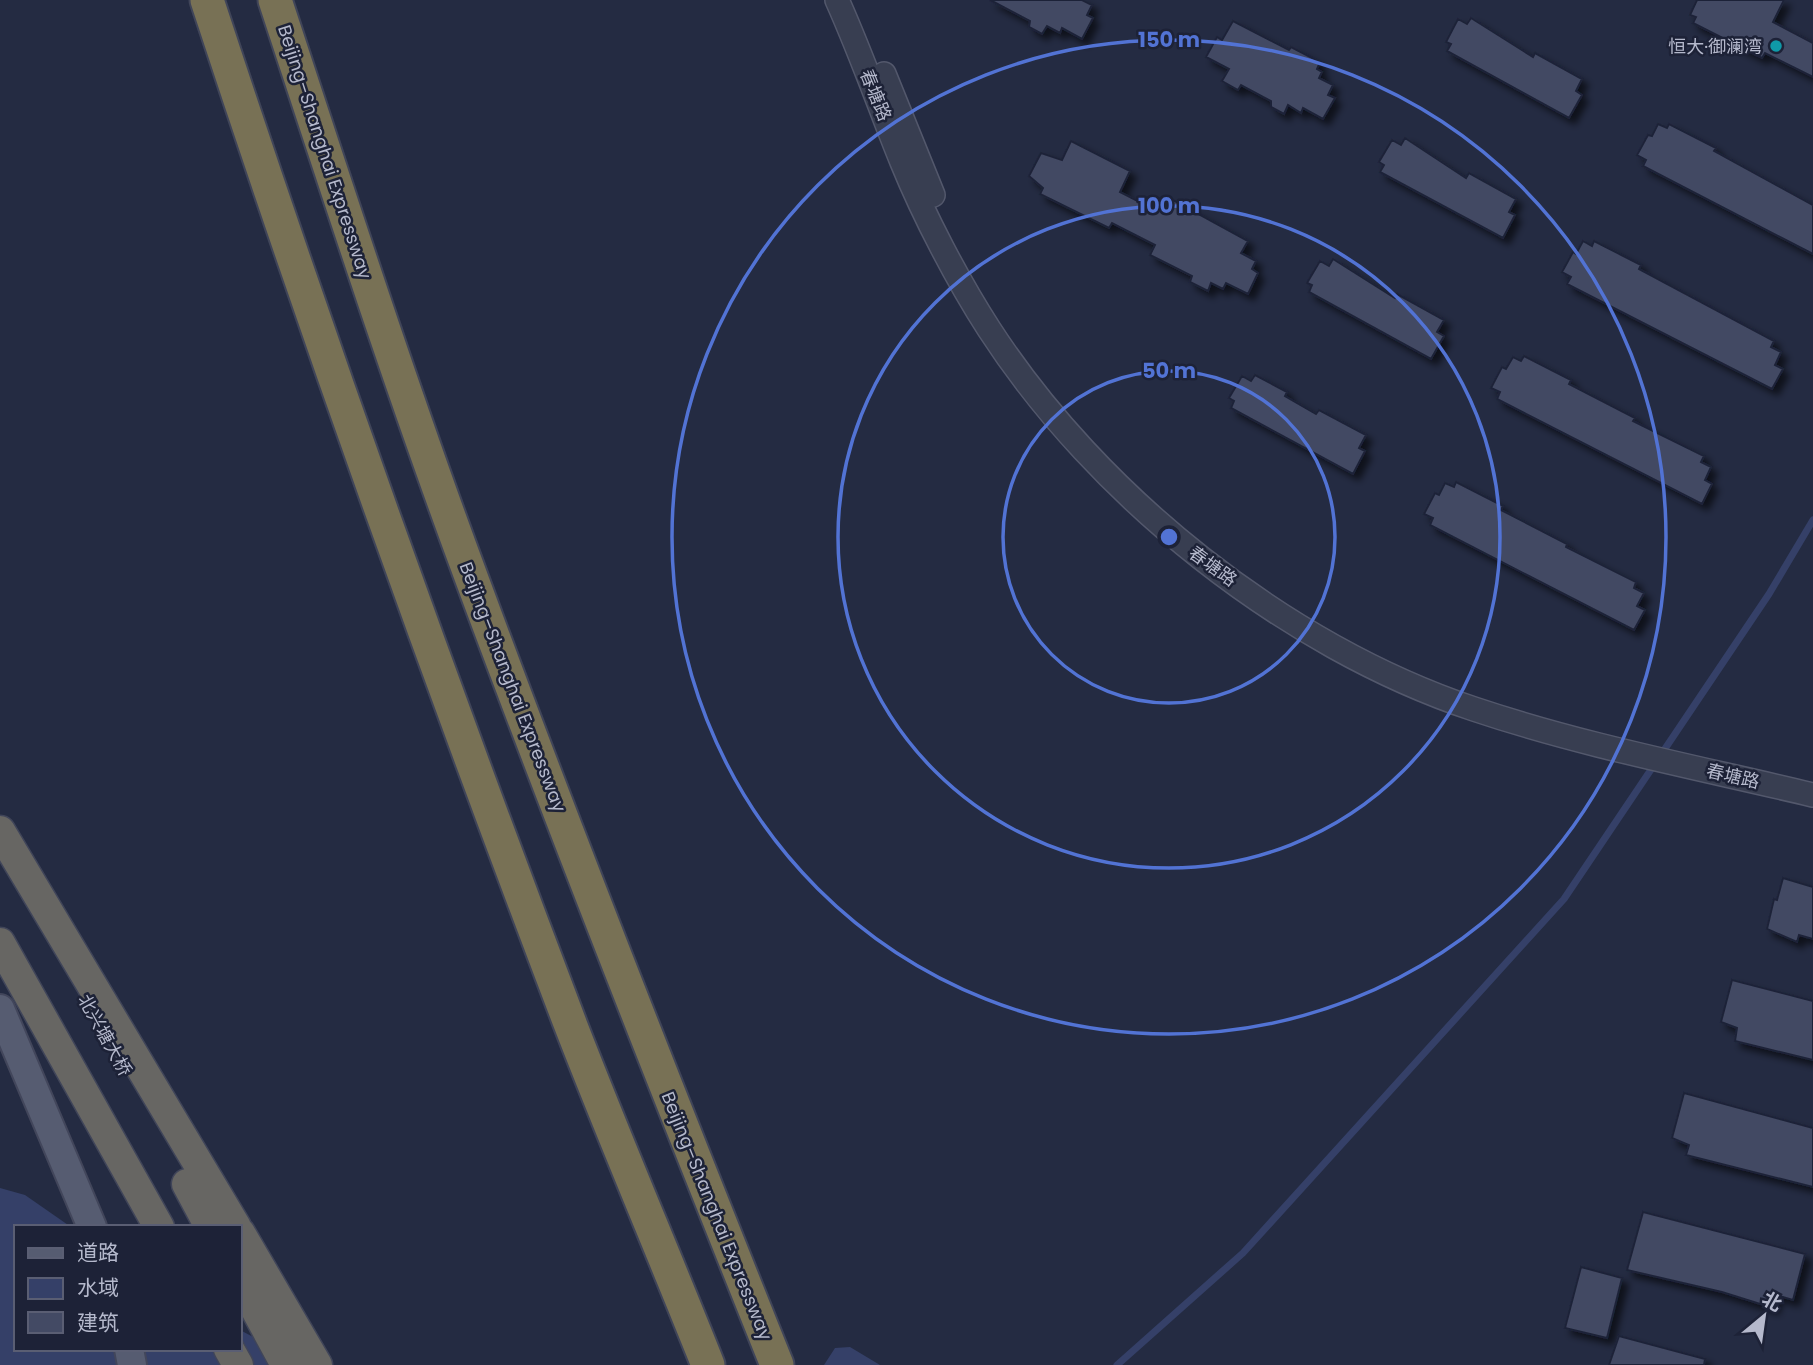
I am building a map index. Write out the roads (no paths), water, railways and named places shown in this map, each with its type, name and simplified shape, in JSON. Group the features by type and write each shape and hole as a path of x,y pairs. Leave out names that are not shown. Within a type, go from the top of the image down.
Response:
{"highway":[{"path":"207,0 293,262 408,589 572,1030 708,1365"},
{"name":"Beijing–Shanghai Expressway","path":"275,0 354,242 469,571 633,1007 777,1365"},
{"path":"0,831 235,1225"},
{"name":"北兴塘大桥","path":"0,844 209,1225"},
{"path":"0,943 158,1225"},
{"path":"242,1236 317,1365"},
{"path":"242,1284 286,1365"}],"main road":[{"path":"0,1009 91,1225"}],"street":[{"name":"春塘路","path":"837,0 904,167 990,330 1049,410 1125,492 1164,529 1264,602 1360,659 1470,708 1707,763 1813,783"},
{"name":"春塘路","path":"854,0 951,237 990,312 1040,383 1090,440 1167,518 1236,570 1323,626 1415,672 1513,709 1629,745"},
{"name":"春塘路","path":"1707,763 1813,795"}],"water":[{"path":"0,1188 25,1195 68,1225 14,1225 14,1351 242,1351 242,1331 305,1365 0,1365"},
{"path":"850,1347 880,1365 824,1365 835,1348"}],"waterway":[{"path":"1117,1365 1243,1253 1564,899 1769,594 1813,520"}],"place":[{"name":"恒大·御澜湾","path":"1776,46"}]}
